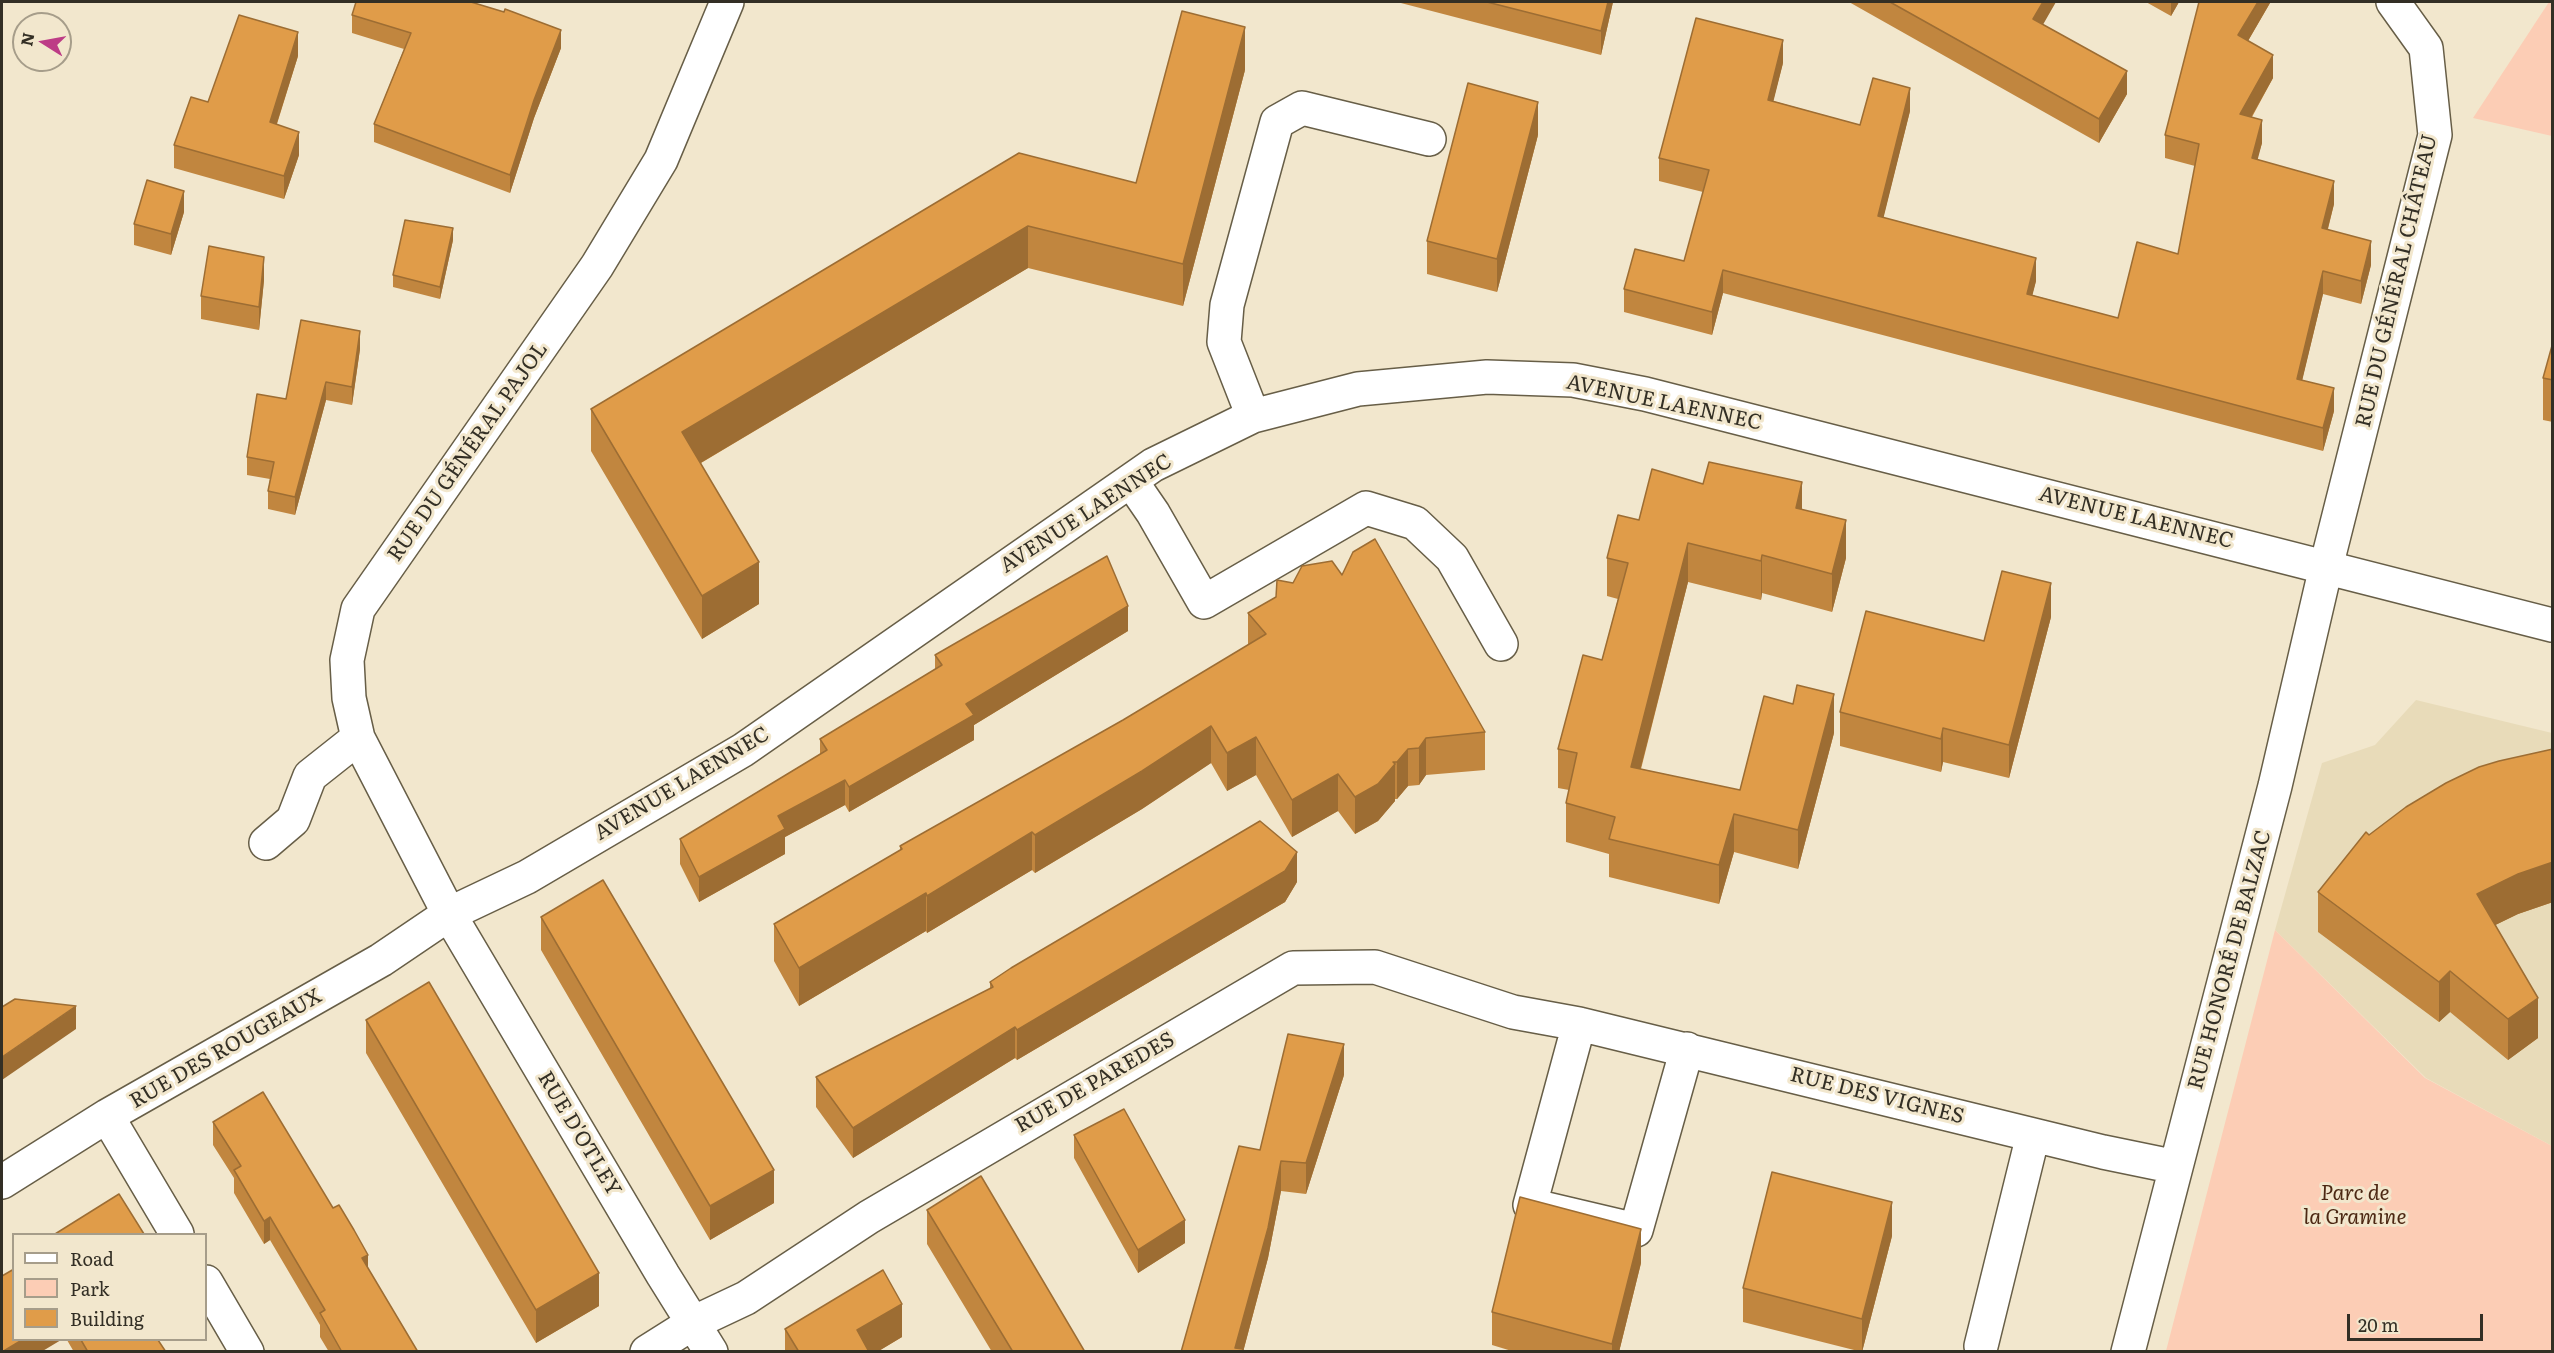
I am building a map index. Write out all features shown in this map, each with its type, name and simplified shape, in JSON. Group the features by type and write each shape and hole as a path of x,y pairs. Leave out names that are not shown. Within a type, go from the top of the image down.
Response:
{"street":[{"name":"RUE DU GÉNÉRAL PAJOL","path":"449,915 358,738 349,698 347,660 358,609 597,266 661,160 727,2"},
{"name":"RUE DU GÉNÉRAL CHÂTEAU","path":"2326,567 2435,135 2426,48 2393,2"},
{"path":"1253,416 1224,342 1227,304 1277,122 1302,108 1429,139"},
{"name":"AVENUE LAENNEC","path":"449,915 527,877 743,750 1153,465 1253,416 1358,389 1487,377 1573,380 1646,394 2553,625"},
{"path":"1131,481 1153,513 1204,602 1366,508 1415,523 1452,558 1501,644"},
{"name":"RUE HONORÉ DE BALZAC","path":"2128,1352 2276,786 2326,567"},
{"path":"266,843 293,820 310,776 358,738"},
{"name":"RUE DES ROUGEAUX","path":"2,1182 107,1116 381,960 449,915"},
{"name":"RUE D'OTLEY","path":"449,915 711,1352"},
{"name":"RUE DE PAREDES","path":"647,1352 693,1323 746,1298 869,1217 1293,968 1375,967 1513,1012 1579,1024"},
{"path":"1579,1024 1530,1205 1615,1226 1636,1230 1687,1049"},
{"name":"RUE DES VIGNES","path":"1579,1024 2033,1135 2176,1167"},
{"path":"107,1116 176,1233"},
{"path":"1981,1346 2033,1135"},
{"path":"207,1284 247,1352"}],"shaded area":[{"path":"2416,700 2552,733 2552,1146 2426,1078 2275,930 2322,763 2375,745"}],"green space":[{"path":"2549,2 2552,2 2552,136 2473,118"},
{"name":"Parc de la Gramine","path":"2275,930 2425,1078 2552,1146 2552,1351 2166,1351"}],"building":[{"path":"356,2 471,2 504,12 505,9 561,30 534,100 510,175 374,124 411,33 352,15"},
{"path":"1487,2 1608,2 1601,31"},
{"path":"1890,2 2043,2 2033,19 2127,71 2099,119"},
{"path":"2199,2 2258,2 2238,35 2273,55 2240,114 2262,120 2252,158 2334,181 2322,228 2371,241 2361,281 2323,271 2297,379 2334,388 2323,428 1723,270 1712,312 1624,289 1635,249 1684,261 1709,170 1659,158 1696,18 1783,40 1768,100 1860,125 1873,78 1910,88 1878,216 2036,258 2027,294 2118,318 2137,242 2178,254 2199,144 2165,135"},
{"path":"1182,11 1245,27 1183,264 1028,226 682,432 759,562 702,596 591,409 1019,153 1136,183"},
{"path":"239,15 298,32 270,122 299,132 284,176 174,145 191,97 208,102"},
{"path":"1468,83 1538,102 1497,259 1427,241"},
{"path":"147,180 184,191 171,234 134,224"},
{"path":"405,220 453,228 440,287 393,275"},
{"path":"209,246 264,257 259,307 201,296"},
{"path":"301,320 360,331 352,387 326,382 295,497 268,491 274,462 247,457 257,394 286,399"},
{"path":"2553,342 2553,380 2543,378"},
{"path":"1709,462 1802,482 1796,508 1846,520 1832,574 1762,555 1761,561 1688,543 1631,767 1740,790 1764,696 1793,704 1797,685 1834,694 1798,830 1734,814 1719,865 1609,839 1615,817 1566,803 1577,753 1558,749 1583,655 1602,660 1628,563 1607,558 1618,515 1639,520 1652,469 1703,484"},
{"path":"1375,539 1485,732 1426,738 1419,748 1408,749 1397,762 1393,762 1395,764 1378,784 1355,797 1338,774 1292,800 1256,737 1227,753 1211,726 1142,771 1035,835 1032,832 927,896 926,893 799,968 774,924 902,849 900,846 1123,720 1266,634 1248,613 1276,597 1277,580 1293,583 1302,566 1332,561 1342,575 1353,552"},
{"path":"1107,556 1128,606 966,704 974,715 849,787 845,780 778,816 785,829 699,877 680,839 827,750 820,739 942,665 935,655"},
{"path":"2002,571 2051,583 2009,745 1943,728 1941,739 1840,712 1866,611 1984,641"},
{"path":"2553,749 2553,862 2518,874 2477,894 2538,998 2508,1019 2450,971 2439,982 2318,892 2366,832 2369,835 2406,807 2446,783 2479,767"},
{"path":"1260,821 1297,852 1285,871 1017,1030 1015,1027 853,1128 816,1077 993,987 990,982 1011,968"},
{"path":"603,880 774,1170 710,1206 541,917"},
{"path":"429,982 599,1273 536,1310 366,1020"},
{"path":"15,999 76,1006 2,1057 2,1007"},
{"path":"1288,1034 1344,1044 1306,1163 1281,1161 1268,1228 1235,1348 1243,1349 1242,1352 1181,1352 1239,1146 1260,1150"},
{"path":"263,1092 333,1208 339,1205 354,1230 368,1255 362,1258 418,1352 342,1352 320,1313 325,1310 270,1217 264,1221 234,1170 241,1166 213,1122"},
{"path":"1124,1109 1185,1220 1138,1250 1074,1135"},
{"path":"1772,1172 1892,1202 1862,1319 1743,1288"},
{"path":"981,1176 1085,1352 1013,1352 927,1210"},
{"path":"119,1194 143,1233 57,1233"},
{"path":"1520,1197 1641,1229 1612,1344 1492,1312"},
{"path":"12,1270 12,1341 20,1341 2,1352 2,1276"},
{"path":"883,1270 902,1304 857,1330 869,1352 799,1352 785,1329"},
{"path":"82,1341 159,1341 166,1352 88,1352"}]}
